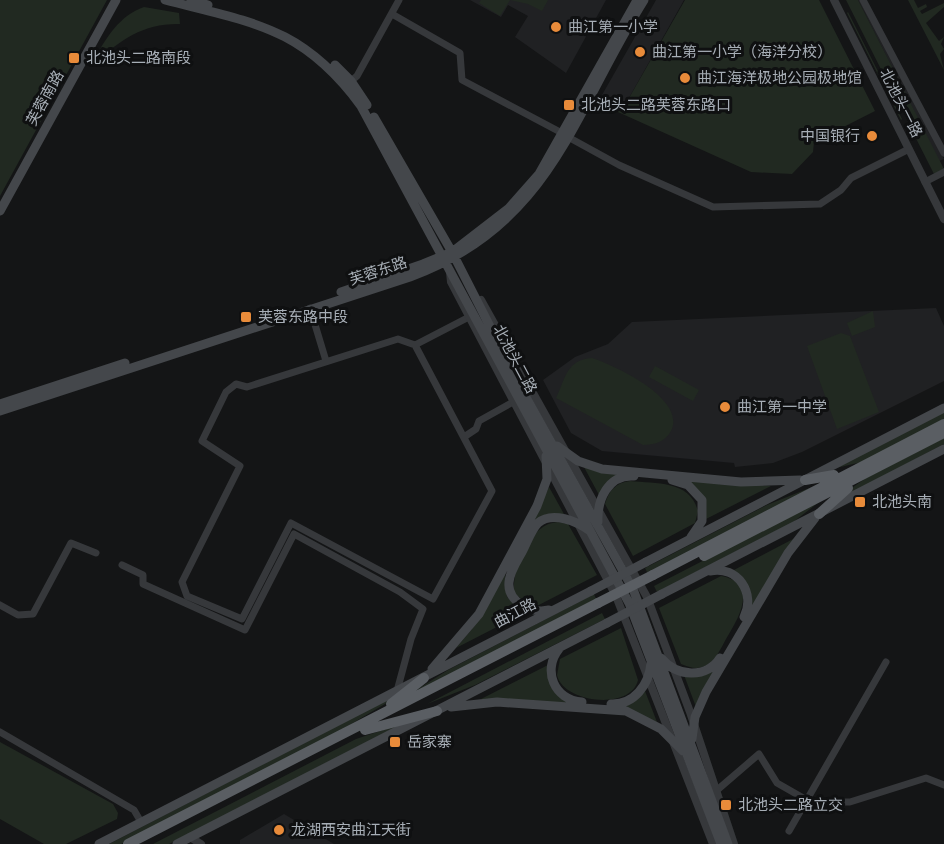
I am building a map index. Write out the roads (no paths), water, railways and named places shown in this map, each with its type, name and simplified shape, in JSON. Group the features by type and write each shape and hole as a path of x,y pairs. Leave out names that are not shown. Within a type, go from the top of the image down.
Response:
{"highway":[{"name":"曲江路","path":"143,844 362,728 867,468 944,424"},
{"name":"曲江路","path":"867,468 944,433"},
{"path":"806,480 867,468"},
{"path":"819,514 867,468"},
{"path":"362,728 424,678"},
{"path":"362,728 437,711"},
{"name":"曲江路","path":"128,844 362,728"}],"main road":[{"name":"芙蓉南路","path":"0,200 111,0"},
{"name":"芙蓉南路","path":"0,211 116,0"},
{"name":"北池头二路","path":"165,0 269,28 298,42 326,63 361,106 549,436 596,531"},
{"name":"北池头二路","path":"190,0 256,18 284,29 324,54 351,81 405,168 545,447 633,589 721,844"},
{"name":"芙蓉东路","path":"565,135 637,0"},
{"name":"芙蓉东路","path":"0,411 410,277 450,260 509,208 539,174 565,135 644,0"},
{"name":"芙蓉东路","path":"0,404 406,271 450,260"},
{"name":"曲江路","path":"99,844 944,408"},
{"path":"549,436 569,456 602,469 749,483 806,480"},
{"path":"424,678 458,642 479,614 540,498 548,469 545,447"},
{"path":"177,844 944,449"},
{"path":"557,608 539,612 523,606 511,592 510,576 538,523 553,517 596,531 599,508 608,486 621,477 684,483 697,493 704,508 701,525 684,543"},
{"path":"437,711 460,705 497,702 619,710 645,718 690,751 694,723 706,692 793,545 819,514"},
{"path":"564,645 554,657 551,678 557,690 570,700 624,703 639,692 648,677 655,656 673,668 695,674 711,668 719,660 748,606 746,587 736,576 715,570 699,575"},
{"name":"北池头二路","path":"690,751 728,844"}],"street":[{"path":"351,81 357,76 399,0"},
{"name":"北池头一路","path":"834,0 944,219"},
{"path":"863,0 944,153"},
{"path":"392,14 460,53 462,80 620,165 712,207 820,204 841,190 851,178 909,149"},
{"path":"925,182 944,172"},
{"path":"450,260 451,282 616,596 714,844"},
{"path":"450,260 467,274 647,597 694,723 734,844"},
{"path":"310,308 326,362"},
{"path":"415,345 469,317"},
{"path":"398,339 415,345 492,491 433,599 291,523 242,619 187,596 182,582 240,466 202,441 226,392 236,384 247,387 398,339"},
{"path":"464,437 476,429 479,421 513,402"},
{"path":"122,565 143,575 142,584 245,630 294,534 400,592 423,609 411,639 397,692"},
{"path":"0,605 18,615 33,614 71,543 96,553"},
{"path":"789,831 886,662"},
{"path":"0,732 134,810 141,822"},
{"path":"716,791 759,754 777,783 805,800 850,802 926,777 944,785"},
{"path":"190,837 201,844"}],"place":[{"name":"曲江第一小学","path":"556,27"},
{"name":"曲江第一小学（海洋分校）","path":"640,52"},
{"name":"北池头二路南段","path":"74,58"},
{"name":"曲江海洋极地公园极地馆","path":"685,78"},
{"name":"北池头二路芙蓉东路口","path":"569,105"},
{"name":"中国银行","path":"872,136"},
{"name":"芙蓉东路中段","path":"246,317"},
{"name":"曲江第一中学","path":"725,407"},
{"name":"北池头南","path":"860,502"},
{"name":"岳家寨","path":"395,742"},
{"name":"北池头二路立交","path":"726,805"},
{"name":"龙湖西安曲江天街","path":"279,830"}]}
